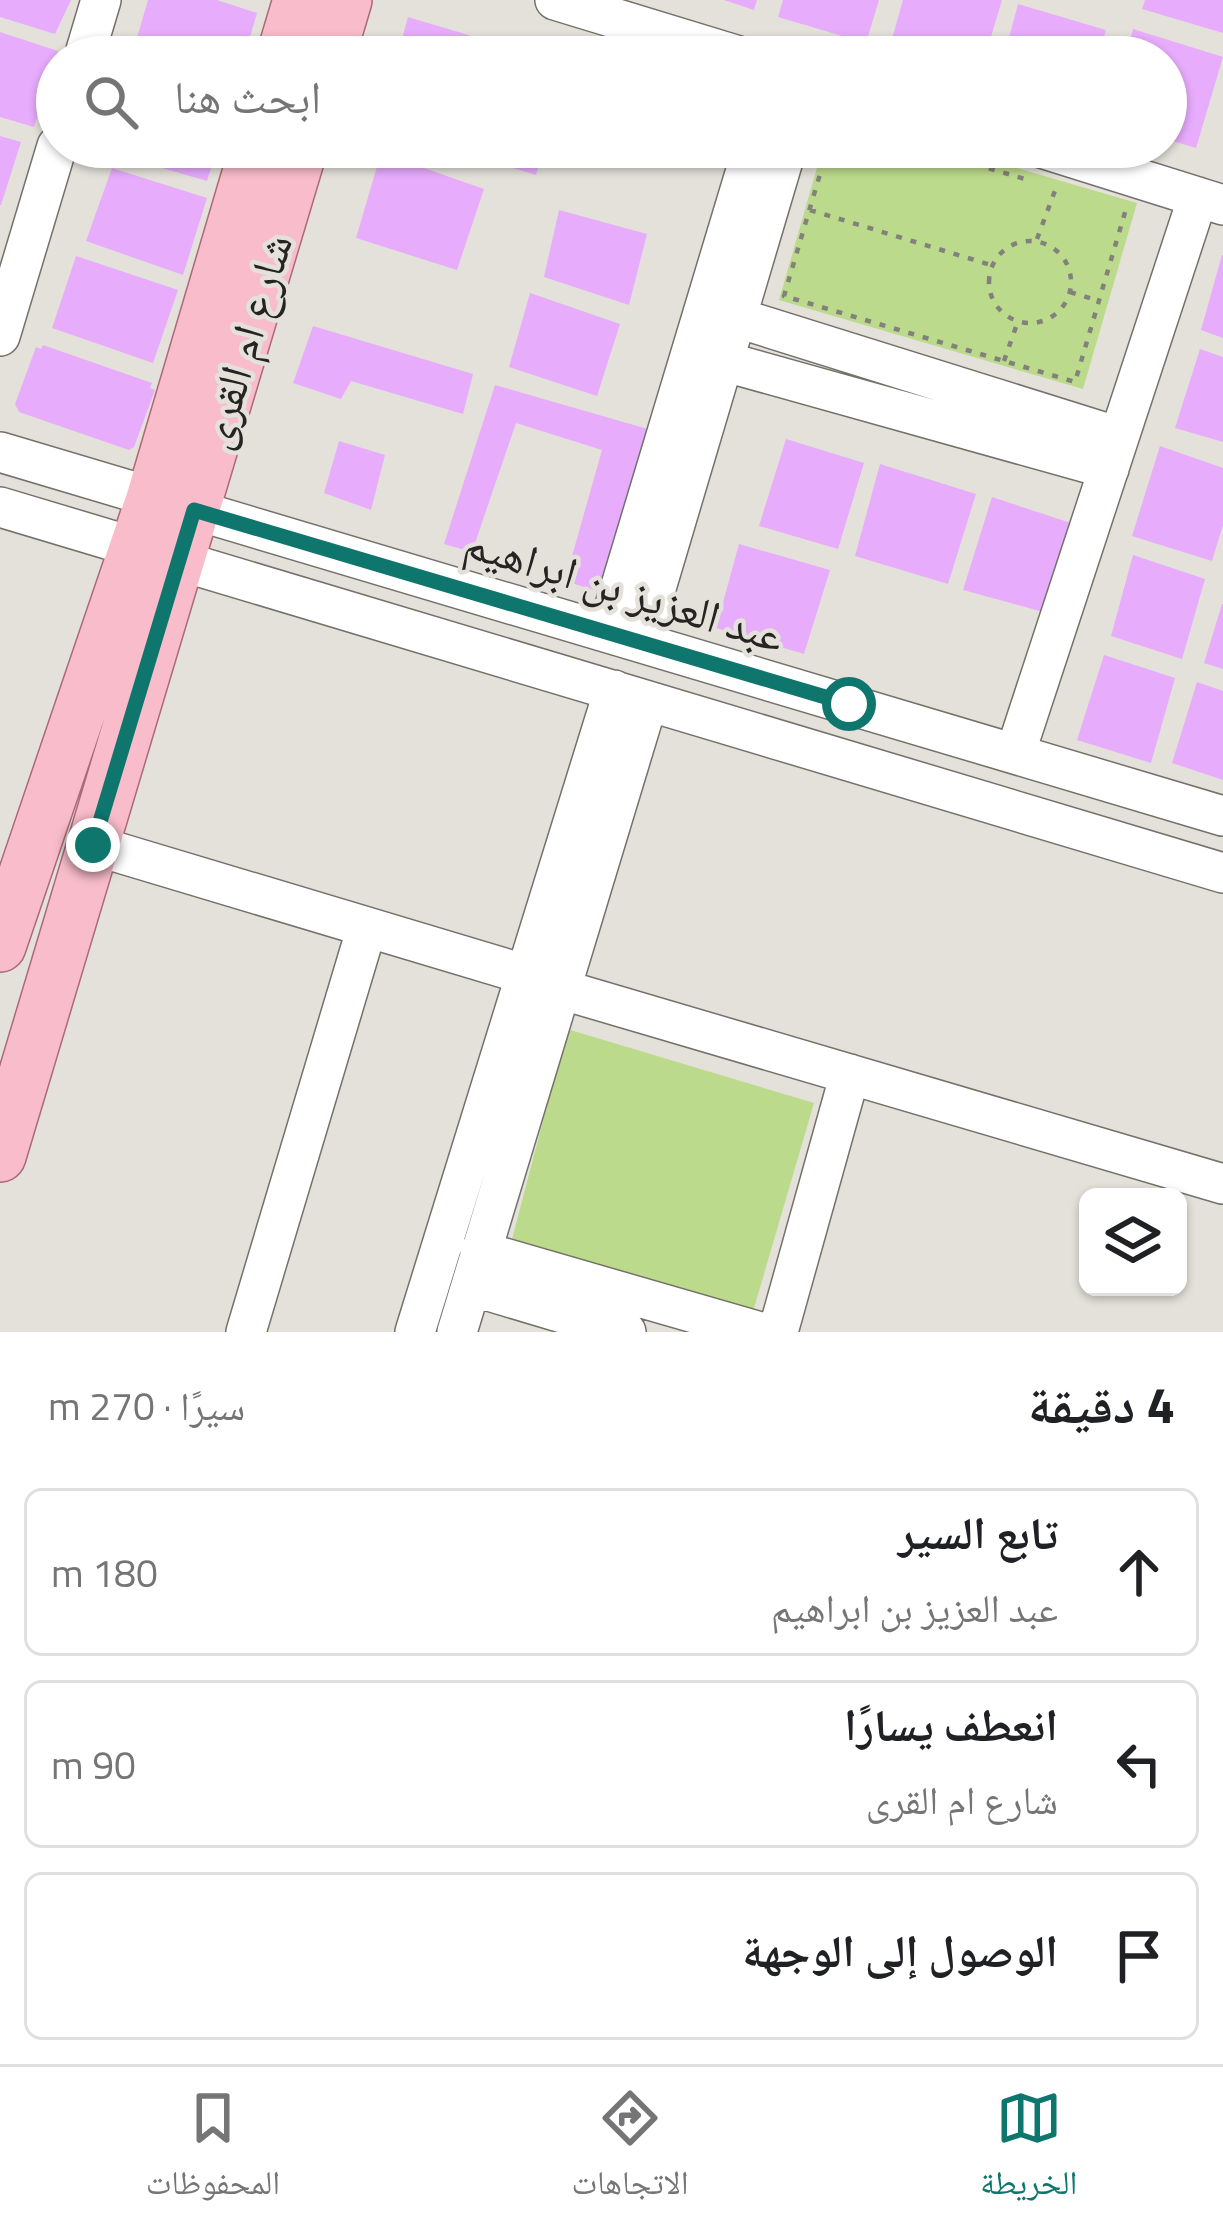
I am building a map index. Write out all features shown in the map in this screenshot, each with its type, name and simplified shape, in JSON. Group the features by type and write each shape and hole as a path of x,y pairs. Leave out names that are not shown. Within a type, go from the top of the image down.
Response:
{"main road":[{"path":"288,36 299,0"},
{"path":"335,36 346,0"},
{"name":"شارع ام القرى","path":"0,1156 93,845 251,168"},
{"name":"شارع ام القرى","path":"0,946 165,529 294,168"}],"street":[{"path":"90,36 100,0"},
{"path":"556,0 673,36"},
{"path":"0,336 50,168"},
{"path":"624,637 738,318 735,267 750,168"},
{"path":"624,637 735,267 778,168"},
{"path":"1015,754 1114,453 1210,201 1051,168"},
{"path":"738,318 1114,453"},
{"path":"726,362 1114,453"},
{"name":"عبد العزيز بن ابراهيم","path":"0,452 165,529 631,696 1223,873"},
{"name":"عبد العزيز بن ابراهيم","path":"0,507 165,529 624,637 1223,816"},
{"path":"416,1332 543,982 631,696"},
{"path":"1141,849 1156,796"},
{"path":"93,845 1223,1184"},
{"path":"246,1332 367,927"},
{"path":"457,1332 543,982"},
{"path":"778,1332 850,1074"},
{"path":"476,1268 626,1332"},
{"path":"476,1268 760,1332"}],"path":[{"path":"822,168 784,296 1075,382 1126,209 1108,204"},
{"path":"1037,240 1056,188 1073,194"},
{"path":"810,210 991,265"},
{"path":"1037,240 1060,253 1068,264 1070,292 1057,313 1045,320 1018,322 996,305 988,279 991,265 1010,245 1037,240"},
{"path":"1070,292 1099,301"},
{"path":"1004,361 1018,322"}],"green space":[{"path":"817,168 1017,168 1137,203 1083,389 779,300"},
{"path":"567,1029 814,1103 752,1315 511,1243"}],"building":[{"path":"0,0 71,0 55,34 0,17"},
{"path":"148,0 217,0 257,13 250,36 138,36"},
{"path":"724,0 757,0 754,10"},
{"path":"783,0 879,0 868,36 842,36 778,17"},
{"path":"903,0 1002,0 991,36 893,36"},
{"path":"1145,0 1223,0 1223,33 1142,9"},
{"path":"1018,4 1106,30 1104,36 1010,36"},
{"path":"408,17 472,36 403,36"},
{"path":"0,32 36,44 36,121 34,127 0,117"},
{"path":"1187,46 1223,57 1196,148 1187,145"},
{"path":"0,136 21,142 1,205 0,205"},
{"path":"112,168 207,198 183,275 86,241"},
{"path":"162,168 211,168 207,181"},
{"path":"377,168 424,168 484,189 457,270 356,238"},
{"path":"559,210 647,234 629,305 544,277"},
{"path":"1223,255 1223,338 1201,330"},
{"path":"76,256 178,290 153,363 52,328"},
{"path":"530,293 620,324 597,396 509,367"},
{"path":"313,326 473,374 463,414 351,381 341,399 293,383"},
{"path":"43,345 152,383 150,388 155,390 134,447 129,450 19,412 15,404 36,347"},
{"path":"1200,349 1223,357 1223,442 1175,428"},
{"path":"495,385 658,432 607,594 565,581 602,450 516,423 472,552 444,544"},
{"path":"786,439 864,463 838,549 759,526"},
{"path":"339,441 385,455 371,510 324,493"},
{"path":"1160,446 1223,468 1223,525 1212,561 1132,536"},
{"path":"880,464 976,494 948,584 855,556"},
{"path":"992,497 1077,525 1047,613 963,590"},
{"path":"739,544 830,570 804,654 716,628"},
{"path":"1133,555 1205,579 1182,659 1111,636"},
{"path":"1223,604 1223,669 1204,663"},
{"path":"1104,655 1175,678 1151,763 1077,740"},
{"path":"1197,682 1223,691 1223,780 1172,763"}],"route":[{"path":"93,845 194,510 849,704"}]}
